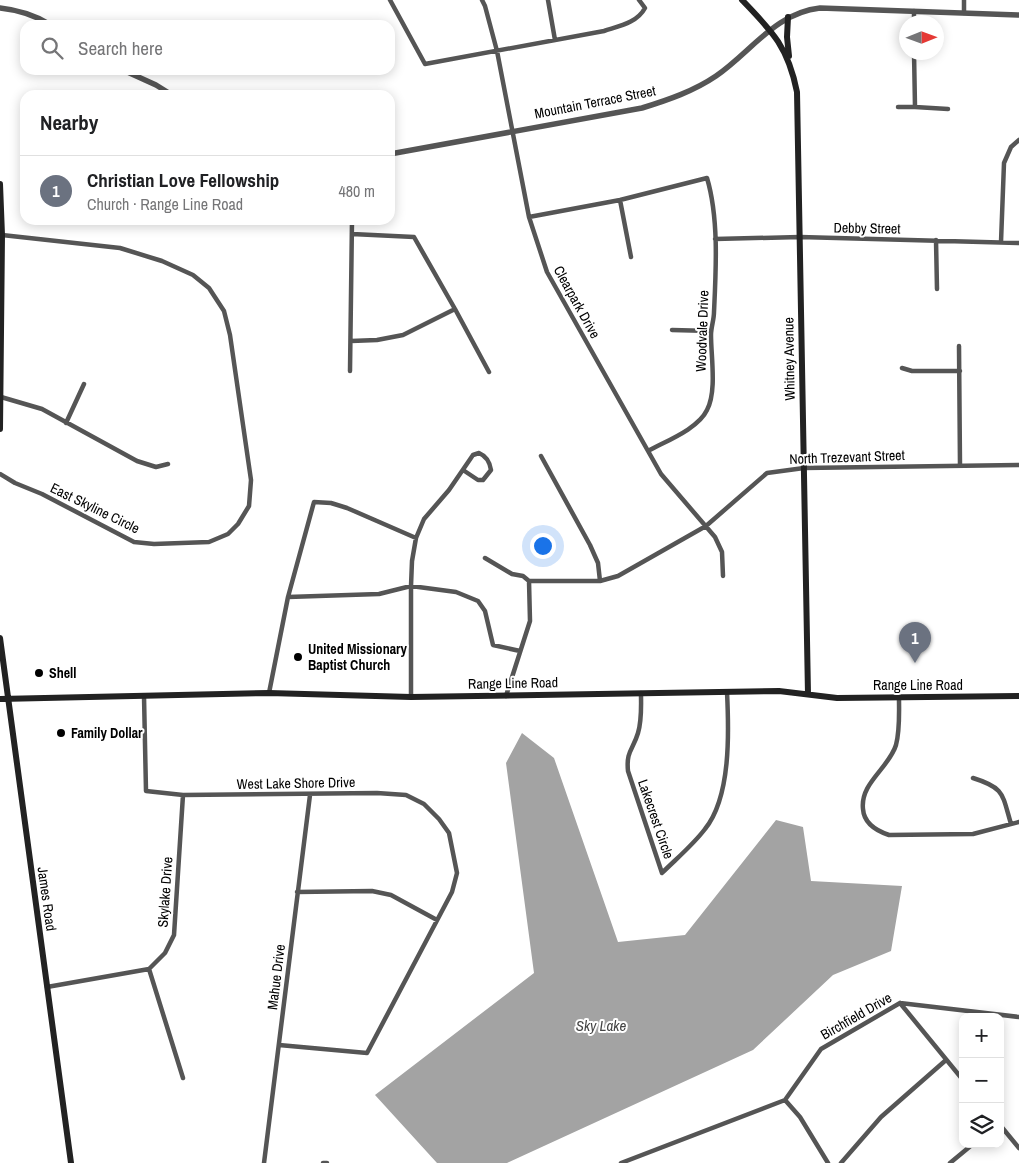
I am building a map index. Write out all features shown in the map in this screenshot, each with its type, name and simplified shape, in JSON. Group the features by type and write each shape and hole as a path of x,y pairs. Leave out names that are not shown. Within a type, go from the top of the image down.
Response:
{"main road":[{"name":"Whitney Avenue","path":"742,0 779,41 790,65 797,92 808,694"},
{"path":"788,18 787,37 790,65"},
{"path":"0,184 2,234 0,429"},
{"name":"James Road","path":"0,638 71,1163"},
{"name":"Range Line Road","path":"0,699 269,693 506,696 779,692 837,698 1019,696"}],"street":[{"path":"390,0 425,64 604,31 641,16 645,8 639,0"},
{"name":"Clearpark Drive","path":"482,0 497,51 529,217 547,272 661,474 715,537 722,552 723,576"},
{"path":"548,0 555,40"},
{"path":"964,0 964,13"},
{"path":"0,8 25,12 43,20"},
{"name":"Mountain Terrace Street","path":"395,153 642,108 672,99 716,76 770,30 788,18 808,10 820,8 1019,15"},
{"path":"914,60 915,107"},
{"path":"134,75 164,90"},
{"path":"898,107 948,109"},
{"path":"1002,242 1004,163 1011,147 1019,140"},
{"name":"Woodvale Drive","path":"620,200 708,178 713,199 715,239 714,314 711,332 712,399 707,412 697,424 648,451"},
{"path":"529,217 620,200 631,257"},
{"path":"350,371 352,225"},
{"name":"East Skyline Circle","path":"0,474 134,542 154,544 209,542 228,534 238,524 249,506 251,480 230,335 224,311 209,288 193,275 162,261 120,248 2,234"},
{"path":"352,234 414,237 489,372"},
{"name":"Debby Street","path":"715,239 800,237 1019,243"},
{"path":"936,240 937,289"},
{"path":"351,341 377,340 403,335 455,309"},
{"path":"672,330 711,332"},
{"path":"959,346 960,466"},
{"path":"902,368 912,371 960,371"},
{"path":"66,423 84,384"},
{"path":"1,396 42,409 137,461 156,467 168,464"},
{"path":"411,696 411,586 412,561 416,538 424,519 449,490 473,455 479,453 483,455 491,465 491,470 483,480 478,480 463,470"},
{"path":"541,456 590,545 598,563 600,581"},
{"name":"North Trezevant Street","path":"529,581 600,581 618,576 706,526 767,473 804,468 1019,466"},
{"path":"269,693 288,597 314,502 331,503 347,508 416,538"},
{"path":"485,558 512,574 523,576 529,581 530,621 506,696"},
{"path":"288,597 379,594 411,586 456,592 478,601 485,611 493,645 520,651"},
{"name":"Lakecrest Circle","path":"641,693 641,722 638,736 629,750 627,766 662,873 705,830 715,814 721,797 726,765 729,728 727,692"},
{"name":"West Lake Shore Drive","path":"144,696 146,791 183,795 377,793 406,795 424,804 439,819 449,833 457,873 452,892 367,1052 279,1045"},
{"path":"899,698 896,744 892,754 864,795 863,815 870,825 878,831 889,835 973,834 1019,822"},
{"path":"973,778 994,786 1000,792 1011,824"},
{"name":"Mahue Drive","path":"264,1163 310,794"},
{"name":"Skylake Drive","path":"149,969 165,953 174,935 183,795"},
{"path":"297,892 372,891 391,895 438,920"},
{"path":"47,987 149,969 183,1078"},
{"path":"900,1003 959,1075"},
{"name":"Birchfield Drive","path":"785,1100 821,1049 900,1003 1019,1017"},
{"path":"841,1163 881,1117 946,1060"},
{"path":"622,1163 785,1100 800,1117 828,1163"},
{"path":"1004,1130 1019,1148"},
{"path":"950,1163 968,1148"}],"water":[{"name":"Sky Lake","path":"522,733 554,758 618,942 685,935 776,820 803,827 811,881 902,886 891,951 833,975 753,1050 507,1163 437,1163 375,1095 534,973 506,763"}],"place":[{"name":"United Missionary Baptist Church","path":"298,657"},
{"name":"Christian Love Fellowship","path":"915,663"},
{"name":"Shell","path":"39,673"},
{"name":"Family Dollar","path":"61,733"}]}
